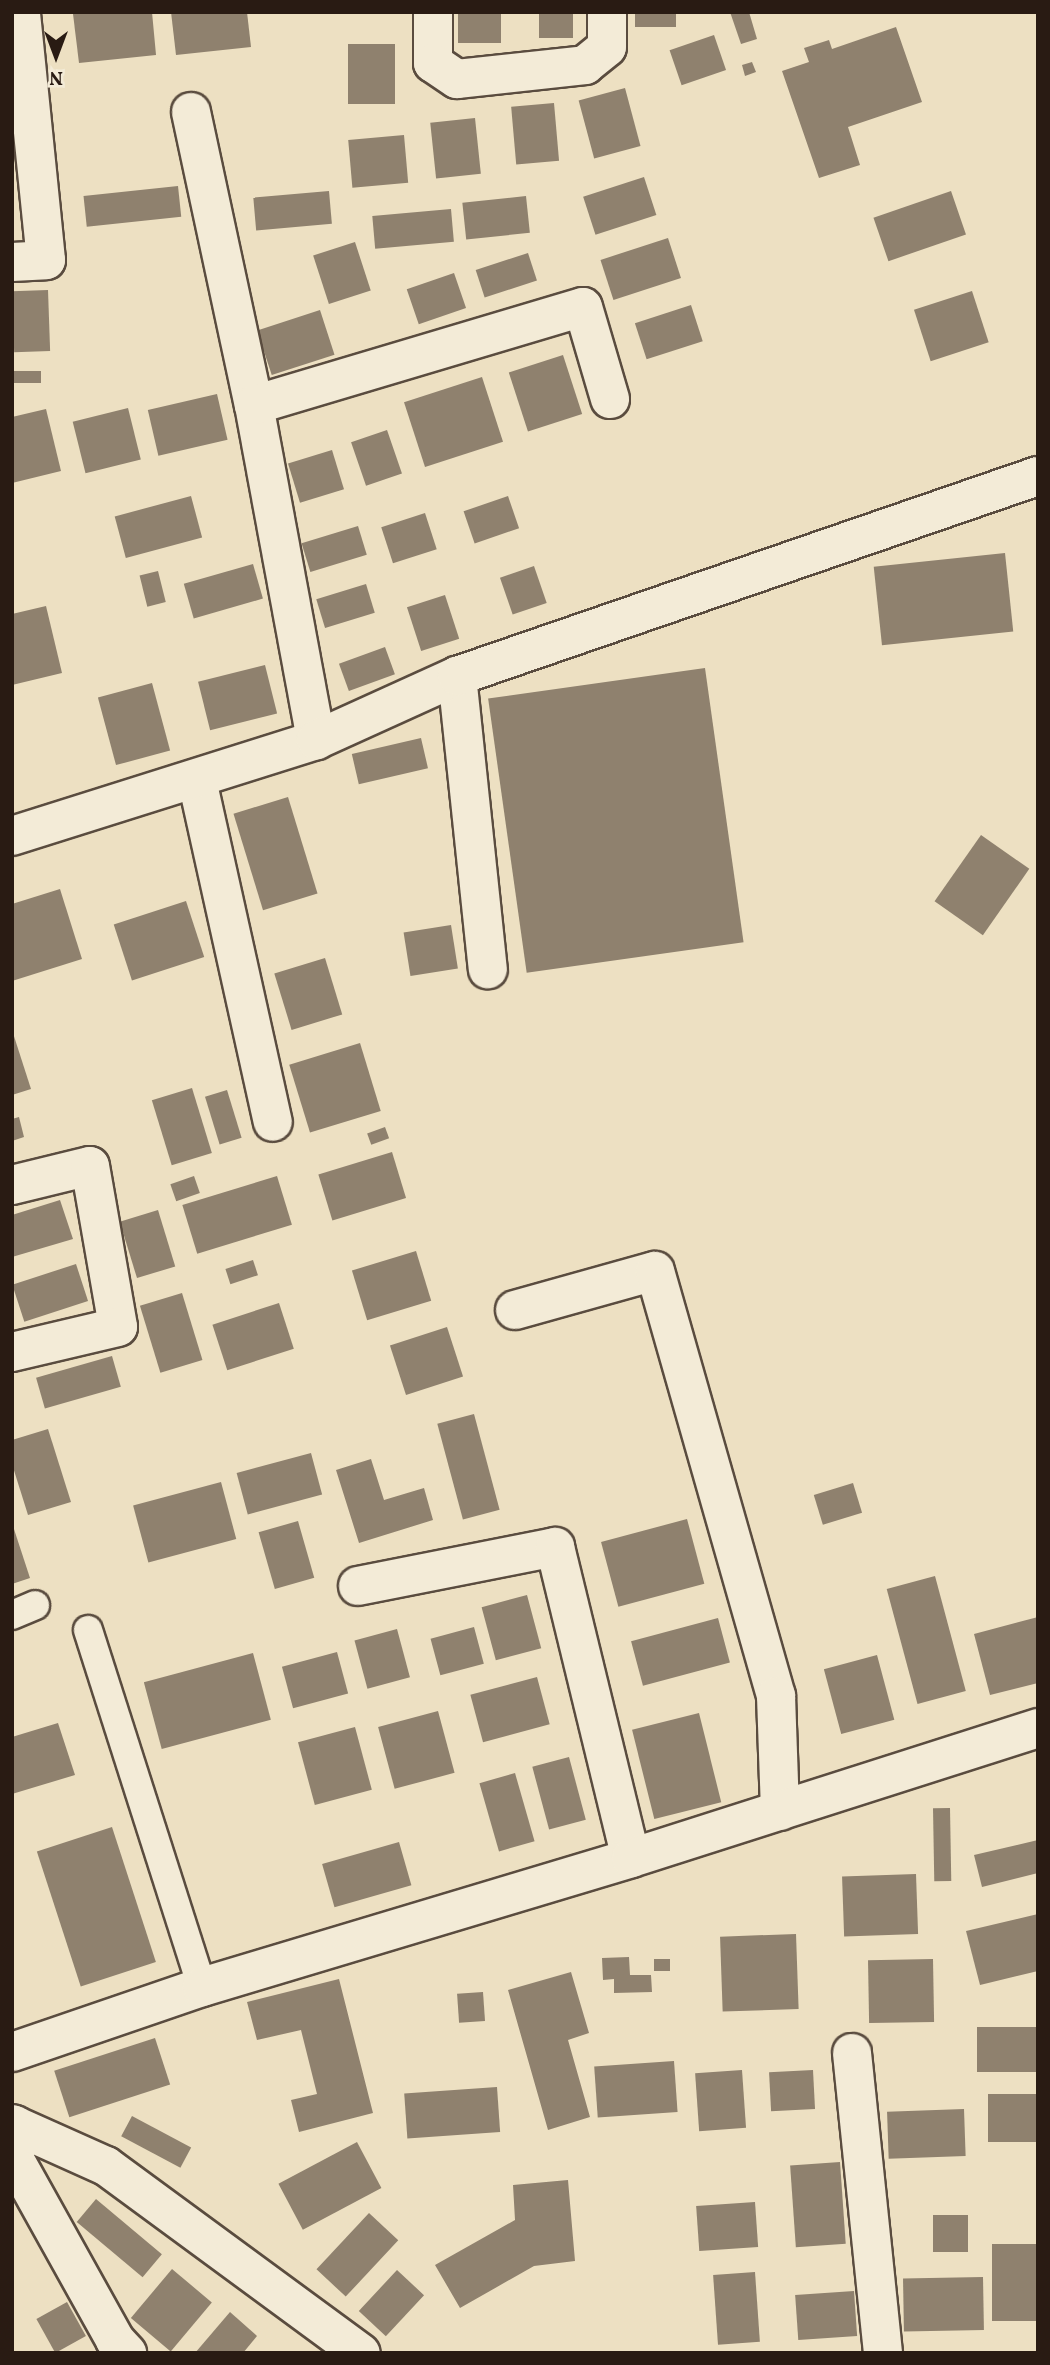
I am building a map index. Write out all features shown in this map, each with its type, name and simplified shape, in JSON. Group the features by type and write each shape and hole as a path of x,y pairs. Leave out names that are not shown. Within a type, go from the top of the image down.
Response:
{"street":[{"path":"12,262 46,260 21,12"},
{"path":"433,12 433,63 457,79 585,65 607,47 607,12"},
{"path":"191,112 254,405 316,740"},
{"path":"254,405 583,307 610,399"},
{"path":"12,836 197,780 316,740 457,676 1038,476"},
{"path":"457,676 488,969"},
{"path":"197,780 273,1122"},
{"path":"12,1185 90,1166 118,1327 12,1352"},
{"path":"515,1310 655,1270 776,1696 780,1811"},
{"path":"358,1586 555,1547 631,1858"},
{"path":"12,2052 202,1987 631,1858 1038,1728"},
{"path":"852,2053 883,2353"},
{"path":"127,2353 115,2340 15,2160 13,2125 106,2166 361,2353"}],"lane":[{"path":"88,1630 202,1987"}],"building":[{"path":"152,12 156,55 79,63 73,14"},
{"path":"171,12 247,12 251,47 176,55"},
{"path":"458,12 501,12 501,43 458,43"},
{"path":"539,12 573,12 573,38 539,38"},
{"path":"635,12 676,12 676,27 635,27"},
{"path":"730,12 749,12 757,39 741,44"},
{"path":"896,27 922,102 848,127 860,165 819,178 782,71 809,62 804,48 829,40 832,49"},
{"path":"714,35 726,70 682,85 670,50"},
{"path":"348,44 395,44 395,104 348,104"},
{"path":"752,62 756,72 745,76 742,65"},
{"path":"625,88 641,146 594,158 579,100"},
{"path":"554,103 559,161 516,165 511,107"},
{"path":"475,118 481,174 436,178 430,123"},
{"path":"404,135 408,183 352,188 348,140"},
{"path":"644,177 656,215 595,235 583,197"},
{"path":"178,186 181,217 87,227 84,196"},
{"path":"329,191 332,224 256,230 253,198"},
{"path":"951,191 966,234 888,261 873,218"},
{"path":"526,196 530,233 466,239 462,203"},
{"path":"451,209 454,242 375,249 372,216"},
{"path":"668,238 681,278 613,300 600,260"},
{"path":"355,242 371,291 329,304 313,256"},
{"path":"528,253 537,281 485,298 476,270"},
{"path":"454,273 466,308 419,324 407,289"},
{"path":"48,290 50,351 14,352 12,291"},
{"path":"972,291 989,342 931,361 914,310"},
{"path":"691,305 703,341 647,359 635,323"},
{"path":"320,310 335,355 272,375 257,330"},
{"path":"563,355 582,414 528,432 509,373"},
{"path":"12,371 41,371 41,383 12,383"},
{"path":"482,377 503,442 425,467 404,402"},
{"path":"217,394 228,440 158,456 148,410"},
{"path":"128,408 141,459 86,473 73,422"},
{"path":"46,409 61,471 12,483 12,417"},
{"path":"387,430 402,473 366,486 351,442"},
{"path":"332,450 344,489 300,503 288,463"},
{"path":"191,496 202,538 126,558 115,516"},
{"path":"508,496 519,528 475,543 464,511"},
{"path":"425,513 437,549 393,563 381,527"},
{"path":"358,526 367,555 310,572 302,543"},
{"path":"1005,553 1013,632 882,645 874,567"},
{"path":"253,564 263,599 194,618 184,584"},
{"path":"534,566 547,603 513,615 500,578"},
{"path":"158,571 166,602 147,607 140,576"},
{"path":"366,584 375,613 325,628 316,599"},
{"path":"445,595 459,639 421,651 407,607"},
{"path":"46,606 62,673 12,685 12,614"},
{"path":"385,647 395,674 349,691 339,664"},
{"path":"265,665 277,714 210,730 198,682"},
{"path":"705,668 744,942 527,973 488,698"},
{"path":"152,683 170,751 116,765 98,697"},
{"path":"421,738 428,768 359,784 352,754"},
{"path":"288,797 318,894 263,910 233,814"},
{"path":"981,835 1029,869 983,935 935,901"},
{"path":"60,889 82,959 12,981 12,904"},
{"path":"186,901 204,957 132,981 114,924"},
{"path":"451,925 458,968 410,976 404,933"},
{"path":"325,958 342,1014 292,1030 274,973"},
{"path":"12,1030 31,1089 12,1095"},
{"path":"360,1043 381,1111 310,1133 289,1065"},
{"path":"192,1088 212,1153 172,1165 152,1100"},
{"path":"227,1090 242,1138 220,1145 205,1097"},
{"path":"19,1117 24,1137 12,1141 12,1119"},
{"path":"385,1127 389,1138 371,1145 367,1133"},
{"path":"392,1152 406,1198 332,1220 318,1175"},
{"path":"194,1176 200,1193 176,1201 170,1184"},
{"path":"277,1176 292,1225 197,1254 182,1205"},
{"path":"60,1200 73,1239 12,1257 12,1215"},
{"path":"158,1210 175,1266 137,1278 120,1222"},
{"path":"416,1251 431,1301 367,1320 352,1271"},
{"path":"253,1260 258,1275 230,1284 225,1269"},
{"path":"76,1264 88,1301 24,1322 12,1285"},
{"path":"182,1293 202,1360 160,1373 140,1306"},
{"path":"279,1303 294,1349 227,1370 212,1325"},
{"path":"447,1327 463,1376 406,1395 390,1346"},
{"path":"112,1356 121,1387 45,1409 36,1378"},
{"path":"474,1414 500,1510 463,1519 437,1424"},
{"path":"48,1429 71,1502 28,1515 12,1464 12,1440"},
{"path":"311,1453 322,1495 248,1514 237,1473"},
{"path":"371,1459 384,1500 424,1488 433,1520 359,1543 336,1470"},
{"path":"221,1482 236,1539 148,1563 133,1506"},
{"path":"853,1483 862,1513 823,1525 814,1495"},
{"path":"687,1519 704,1584 618,1607 601,1542"},
{"path":"298,1521 314,1578 275,1589 259,1532"},
{"path":"12,1523 30,1578 12,1584"},
{"path":"935,1576 966,1691 918,1704 887,1589"},
{"path":"527,1595 541,1648 496,1660 482,1607"},
{"path":"1038,1617 1038,1683 990,1695 974,1634"},
{"path":"718,1618 730,1662 643,1686 631,1641"},
{"path":"474,1627 484,1664 440,1675 431,1639"},
{"path":"397,1629 410,1677 367,1689 354,1640"},
{"path":"337,1652 348,1694 293,1708 282,1667"},
{"path":"253,1653 271,1720 162,1749 144,1682"},
{"path":"877,1655 894,1720 841,1734 824,1669"},
{"path":"537,1677 550,1724 483,1742 470,1695"},
{"path":"438,1711 455,1773 395,1789 378,1727"},
{"path":"699,1713 721,1802 654,1819 632,1730"},
{"path":"58,1723 75,1775 12,1794 12,1737"},
{"path":"355,1727 372,1790 315,1805 298,1742"},
{"path":"569,1757 586,1820 549,1830 532,1767"},
{"path":"515,1773 535,1841 499,1851 479,1783"},
{"path":"933,1808 950,1808 951,1881 934,1881"},
{"path":"112,1827 156,1962 81,1986 37,1851"},
{"path":"1038,1840 1038,1873 982,1887 974,1855"},
{"path":"399,1842 411,1885 335,1907 322,1864"},
{"path":"916,1874 918,1934 844,1937 842,1877"},
{"path":"1038,1914 1038,1971 980,1985 966,1931"},
{"path":"796,1934 799,2009 723,2012 720,1937"},
{"path":"629,1957 630,1975 651,1975 652,1992 614,1993 614,1979 603,1980 602,1958"},
{"path":"654,1959 670,1959 670,1971 654,1971"},
{"path":"933,1959 934,2022 869,2023 868,1960"},
{"path":"571,1972 589,2033 568,2040 590,2117 548,2130 508,1990"},
{"path":"339,1979 373,2113 299,2132 291,2100 317,2094 301,2030 257,2040 247,2002"},
{"path":"483,1992 485,2021 459,2023 457,1994"},
{"path":"977,2027 1038,2027 1038,2072 977,2072"},
{"path":"155,2038 170,2085 69,2117 54,2071"},
{"path":"674,2061 678,2112 598,2117 594,2067"},
{"path":"742,2070 746,2128 699,2131 695,2073"},
{"path":"813,2070 815,2109 771,2111 769,2072"},
{"path":"497,2087 500,2132 407,2138 404,2093"},
{"path":"988,2094 1038,2094 1038,2142 988,2142"},
{"path":"964,2109 966,2156 889,2159 887,2112"},
{"path":"132,2116 191,2147 180,2168 121,2136"},
{"path":"357,2142 381,2188 303,2230 278,2184"},
{"path":"840,2162 846,2244 796,2247 790,2165"},
{"path":"568,2180 575,2261 534,2266 460,2308 435,2265 515,2220 513,2185"},
{"path":"96,2199 162,2254 143,2277 77,2222"},
{"path":"755,2202 758,2247 699,2251 696,2206"},
{"path":"369,2213 398,2240 346,2297 316,2269"},
{"path":"933,2215 968,2215 968,2252 933,2252"},
{"path":"992,2244 1038,2244 1038,2321 992,2321"},
{"path":"172,2269 212,2302 171,2351 131,2318"},
{"path":"397,2270 424,2295 386,2336 359,2311"},
{"path":"755,2272 760,2342 718,2345 713,2275"},
{"path":"983,2277 984,2330 904,2331 903,2278"},
{"path":"854,2291 857,2336 798,2340 795,2295"},
{"path":"67,2302 86,2336 55,2353 36,2319"},
{"path":"230,2312 257,2336 243,2353 195,2353"}]}
